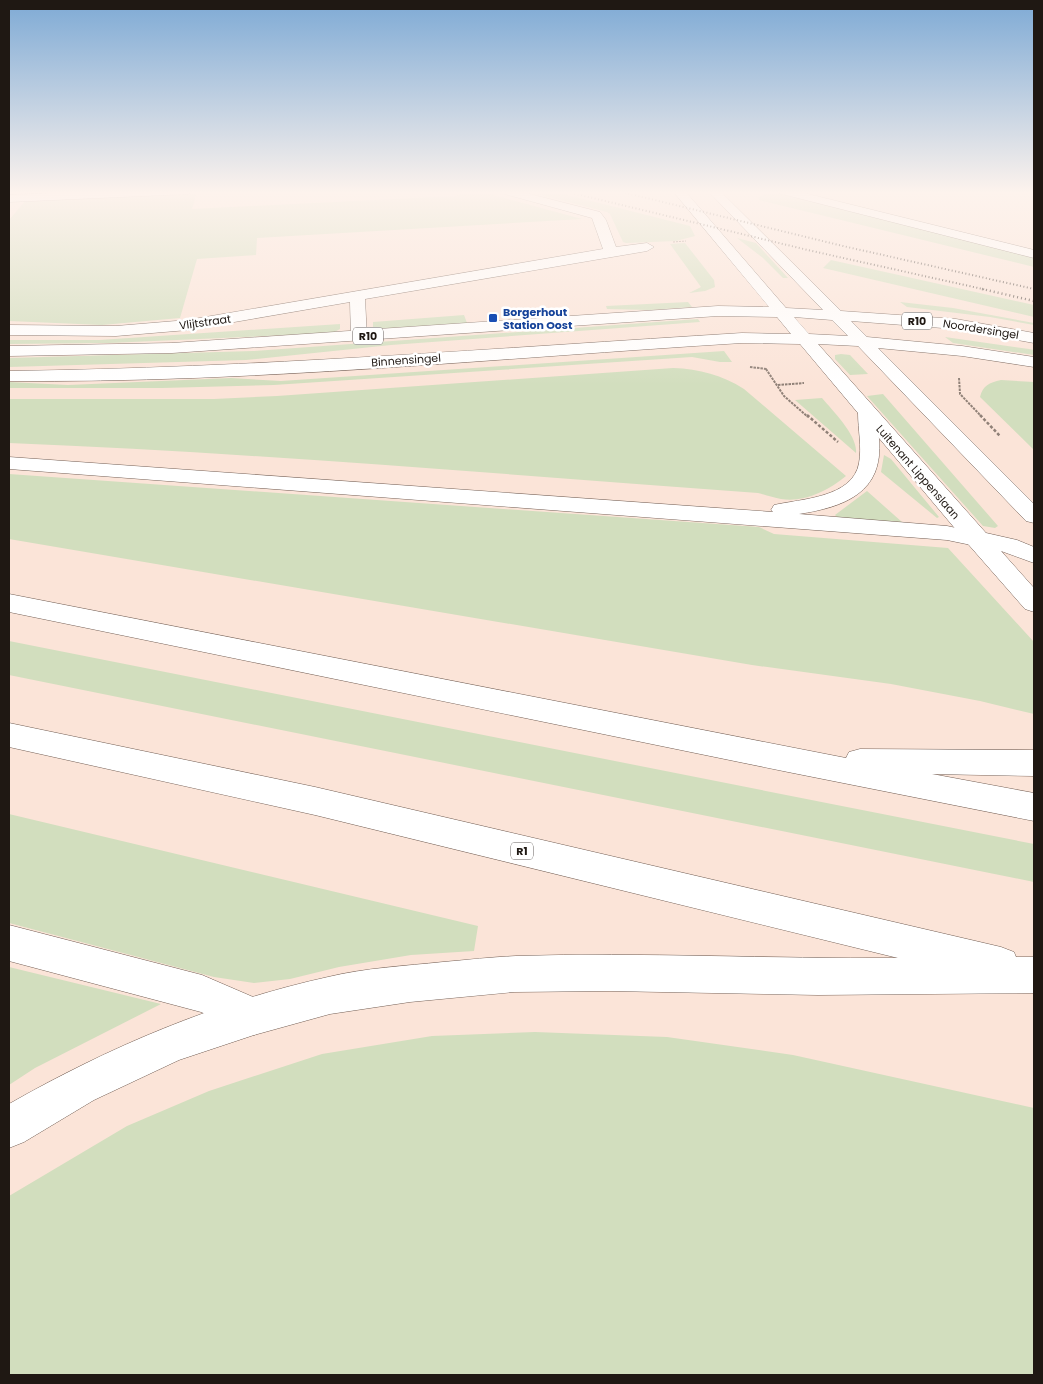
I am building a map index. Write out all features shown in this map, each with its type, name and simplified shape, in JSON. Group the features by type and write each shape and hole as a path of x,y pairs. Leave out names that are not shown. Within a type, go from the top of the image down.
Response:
{"main road":[{"name":"Vlijtstraat","path":"9,330 51,332 172,327 590,256"},
{"name":"Luitenant Lippenslaan","path":"733,256 976,539 1034,603"},
{"path":"778,256 1034,516"},
{"path":"357,296 359,337"},
{"name":"R10","path":"9,351 172,348 359,337 718,311 781,312 838,316"},
{"name":"Noordersingel","path":"838,316 956,324 1034,338"},
{"name":"Binnensingel","path":"9,376 116,376 235,371 742,338 803,338"},
{"name":"R10","path":"803,338 862,342"},
{"name":"Noordersingel","path":"862,342 924,346 1034,362"},
{"path":"655,510 765,511 827,502 852,488 867,468 867,412"},
{"path":"9,463 947,533 1009,545 1034,555"},
{"path":"1034,559 1027,567 1024,580 1034,603"},
{"path":"9,603 788,760 1034,807"},
{"name":"R1","path":"9,735 314,801 1034,974"},
{"path":"788,760 1034,763"},
{"path":"9,943 202,994 254,1016"},
{"path":"9,1127 80,1086 173,1043 254,1016 330,995 410,984 514,974 610,973 818,977 1034,974"}],"path":[{"path":"958,373 960,394 1000,436"}],"green space":[{"path":"9,256 247,256 197,259 180,318 102,325 9,321"},
{"path":"678,256 695,256 714,280 715,287 705,291 689,293 701,287"},
{"path":"760,256 768,256 788,278 783,278"},
{"path":"987,256 1032,256 1034,256 1034,267"},
{"path":"831,260 1034,305 1034,317 823,268"},
{"path":"688,302 692,307 650,310 607,309 606,306"},
{"path":"900,302 953,308 1034,323 1034,325 990,317 907,307"},
{"path":"464,315 467,323 383,329 373,327 373,322"},
{"path":"698,319 700,322 391,345 246,360 9,367 9,358 253,351"},
{"path":"340,324 340,329 333,333 109,343 9,344 9,340 99,340"},
{"path":"945,337 1034,350 1034,355 953,343"},
{"path":"724,351 732,362 692,357 274,385 162,388 9,388 9,382 68,385 231,378 281,381"},
{"path":"835,355 850,355 868,374 850,375 835,359"},
{"path":"673,368 710,374 744,389 846,476 816,494 790,500 778,499 758,493 384,465 196,452 9,443 9,399 214,399"},
{"path":"1001,380 1034,382 1034,450 980,397 987,385"},
{"path":"883,394 998,526 995,528 983,526 867,396"},
{"path":"822,398 849,432 856,446 856,453 795,400"},
{"path":"884,455 891,459 939,517 937,518 881,472"},
{"path":"9,474 759,527 774,534 948,548 1034,642 1034,714 980,701 891,684 752,665 9,539"},
{"path":"867,491 902,522 838,518 835,515"},
{"path":"9,641 1034,844 1034,882 9,675"},
{"path":"9,814 478,926 474,951 411,955 339,967 290,979 254,983 214,977 9,923"},
{"path":"9,967 161,1004 35,1068 9,1085"},
{"path":"535,1032 667,1037 793,1055 1034,1108 1034,1375 9,1375 9,1196 127,1126 209,1091 322,1054 432,1036"}],"railway":[{"path":"833,256 987,290"},
{"path":"886,256 1034,289"},
{"path":"982,289 1034,301"}],"place":[{"name":"Borgerhout Station Oost","path":"493,318"}]}
